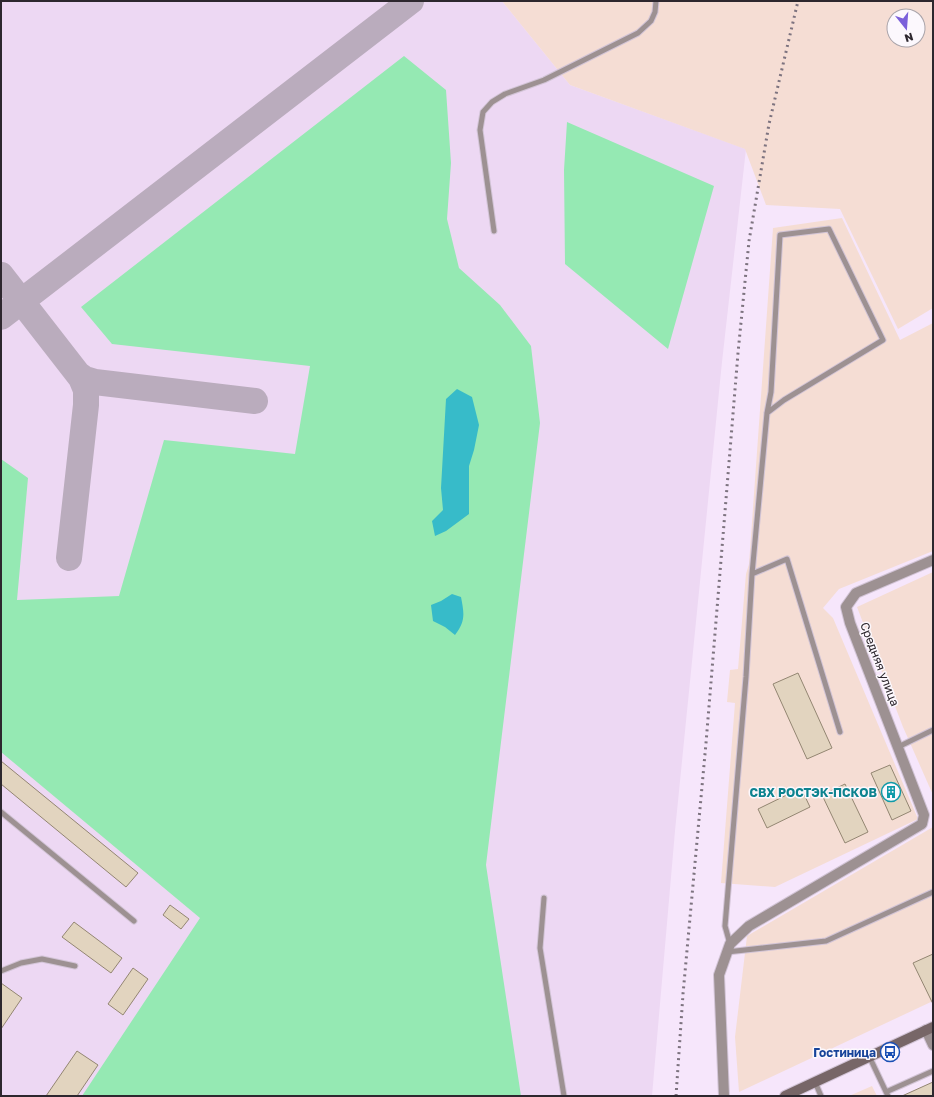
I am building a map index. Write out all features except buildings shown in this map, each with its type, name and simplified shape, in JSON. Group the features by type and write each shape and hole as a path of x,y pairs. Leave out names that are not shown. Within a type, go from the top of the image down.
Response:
{"street":[{"name":"Средняя улица","path":"728,948 749,926 922,824 924,815 850,623 846,607 856,593 933,560"},
{"path":"724,1096 719,975 728,948"},
{"path":"785,1096 930,1028 933,1045"}],"lane":[{"path":"494,231 480,130 484,112 492,102 505,94 544,80 638,33 651,21 655,12 656,1"},
{"path":"767,413 784,400 883,340 829,229 780,236 771,392 767,413 752,574 746,677 725,926 728,948 826,941 933,892"},
{"path":"752,574 787,559 840,732"},
{"path":"898,747 933,730"},
{"path":"1,812 134,921"},
{"path":"544,898 540,948 564,1096"},
{"path":"1,972 21,963 42,959 75,966"},
{"path":"869,1056 887,1094 933,1071"},
{"path":"815,1082 821,1096"}],"shaded area":[{"path":"1,1 502,1 570,85 746,149 722,362 675,831 652,1096 1,1096"},
{"path":"502,1 933,1 933,308 898,329 840,209 766,205 745,149 570,85"},
{"path":"842,218 900,340 933,323 933,551 839,589 823,608 833,618 918,819 775,887 721,883 735,703 727,702 730,670 738,669 746,574 749,564 773,228"},
{"path":"933,572 933,795 903,727 857,607"},
{"path":"933,827 933,1001 739,1092 735,1037 747,936"},
{"path":"872,1086 877,1096 849,1096"}],"green space":[{"path":"404,56 446,90 451,163 447,219 459,268 500,305 531,346 540,423 486,865 521,1096 82,1096 200,918 1,752 1,459 28,478 17,600 119,596 164,440 295,454 310,366 112,344 81,307"},
{"path":"567,122 714,186 668,349 565,264 564,170"}],"water":[{"path":"457,389 472,397 479,425 469,466 469,514 446,531 435,536 432,521 443,510 441,488 446,399"},
{"path":"452,594 461,597 463,612 463,621 455,635 445,627 433,621 431,605"}],"taxiway":[{"path":"1,317 411,1"},
{"path":"1,275 81,378 86,390 86,405 69,558"},
{"path":"78,374 85,379 95,382 255,401"}],"railway":[{"path":"676,1096 683,994 749,241 769,124 798,1"}],"place":[{"name":"СВХ РОСТЭК-ПСКОВ","path":"891,792"},
{"name":"Гостиница","path":"890,1052"}]}
